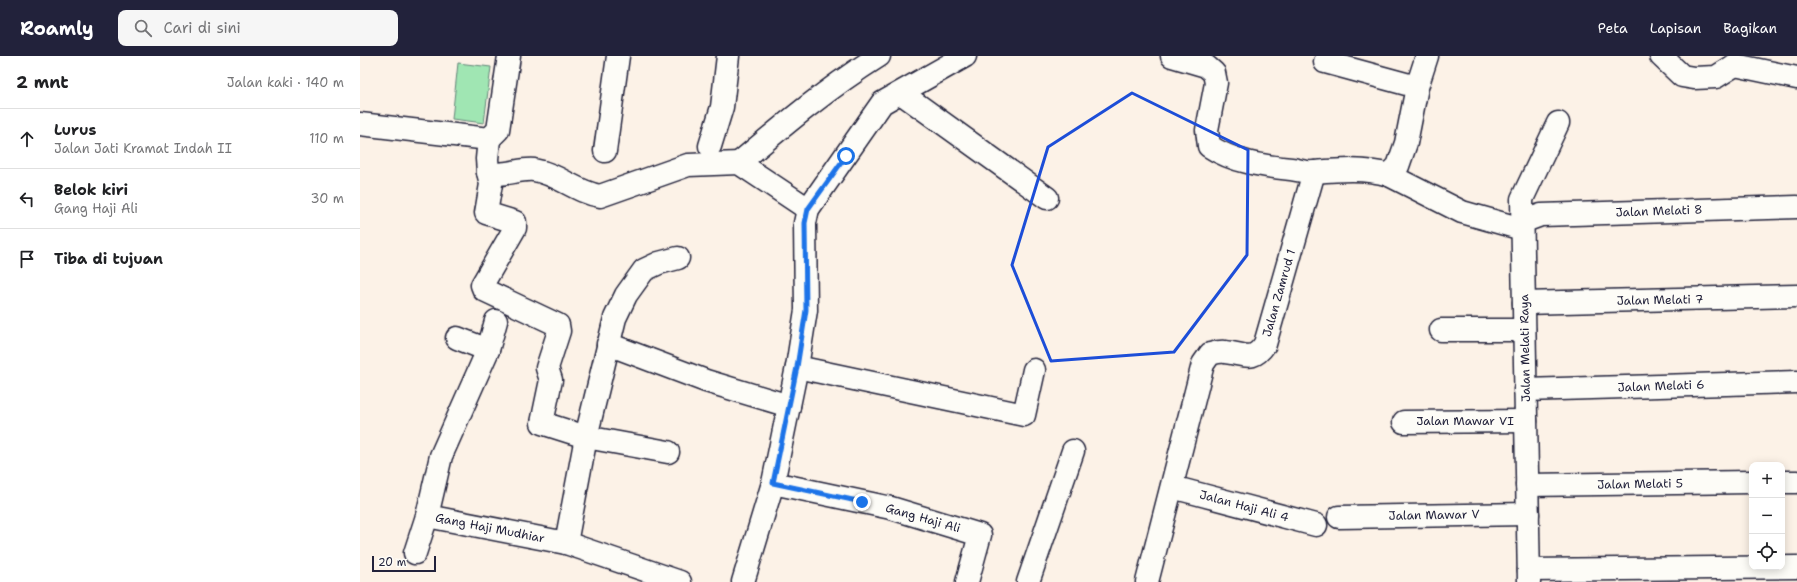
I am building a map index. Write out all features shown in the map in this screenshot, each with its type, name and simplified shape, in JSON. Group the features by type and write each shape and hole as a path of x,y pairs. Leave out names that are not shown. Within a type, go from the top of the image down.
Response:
{"street":[{"path":"509,56 498,130 490,139 487,159 491,184 486,213 515,222 516,228 482,285 484,290 558,325 559,331 547,368 551,380 542,423 586,437 668,452"},
{"path":"605,151 618,56"},
{"path":"710,146 722,107 728,56"},
{"path":"739,163 809,104 840,81 879,56"},
{"path":"743,582 773,483 797,367 806,310 805,223 808,209 882,103 964,56"},
{"path":"1172,56 1206,66 1214,73 1216,83 1207,130 1209,146 1221,154 1261,166 1314,172 1337,170 1376,171 1389,175 1462,212 1522,226"},
{"path":"1389,175 1398,166 1406,143 1417,87 1427,56"},
{"path":"1661,56 1682,76 1694,78 1716,77 1737,60 1797,78"},
{"path":"1325,62 1417,87"},
{"path":"901,93 1047,198"},
{"name":"Jalan Melati Raya","path":"1529,576 1522,199 1558,123"},
{"path":"360,124 490,139"},
{"path":"488,172 494,175 517,170 533,170 554,175 588,194 600,196 688,165 739,163 808,209"},
{"name":"Jalan Zamrud 1","path":"1146,582 1203,364 1210,354 1224,351 1249,357 1258,354 1265,344 1314,172"},
{"name":"Jalan Melati 8","path":"1522,226 1541,215 1797,207"},
{"path":"566,543 586,437 615,318 635,280 644,270 660,263 678,258"},
{"name":"Jalan Melati 7","path":"1524,303 1797,296"},
{"name":"Gang Haji Mudhiar","path":"496,321 488,350 441,456 427,516 566,543 680,582"},
{"path":"1441,330 1524,330"},
{"path":"457,338 488,350"},
{"path":"608,344 706,381 788,406"},
{"path":"797,367 1024,415 1034,370"},
{"name":"Jalan Melati 6","path":"1525,390 1797,382"},
{"name":"Jalan Mawar VI","path":"1404,422 1526,421"},
{"path":"1028,582 1073,451"},
{"name":"Jalan Melati 5","path":"1527,485 1749,482"},
{"path":"1785,482 1797,482"},
{"name":"Gang Haji Ali","path":"773,483 891,508 980,535 969,581"},
{"name":"Jalan Haji Ali 4","path":"1172,487 1316,525"},
{"name":"Jalan Mawar V","path":"1339,517 1528,514"},
{"path":"415,553 427,516"},
{"path":"1529,576 1797,567"}],"highlighted area":[{"path":"1132,93 1248,150 1247,255 1174,352 1051,361 1012,265 1048,147"}],"green space":[{"path":"458,63 491,67 484,123 452,119"}],"route":[{"path":"846,156 808,209 805,223 806,310 797,367 773,483 862,502"}]}
